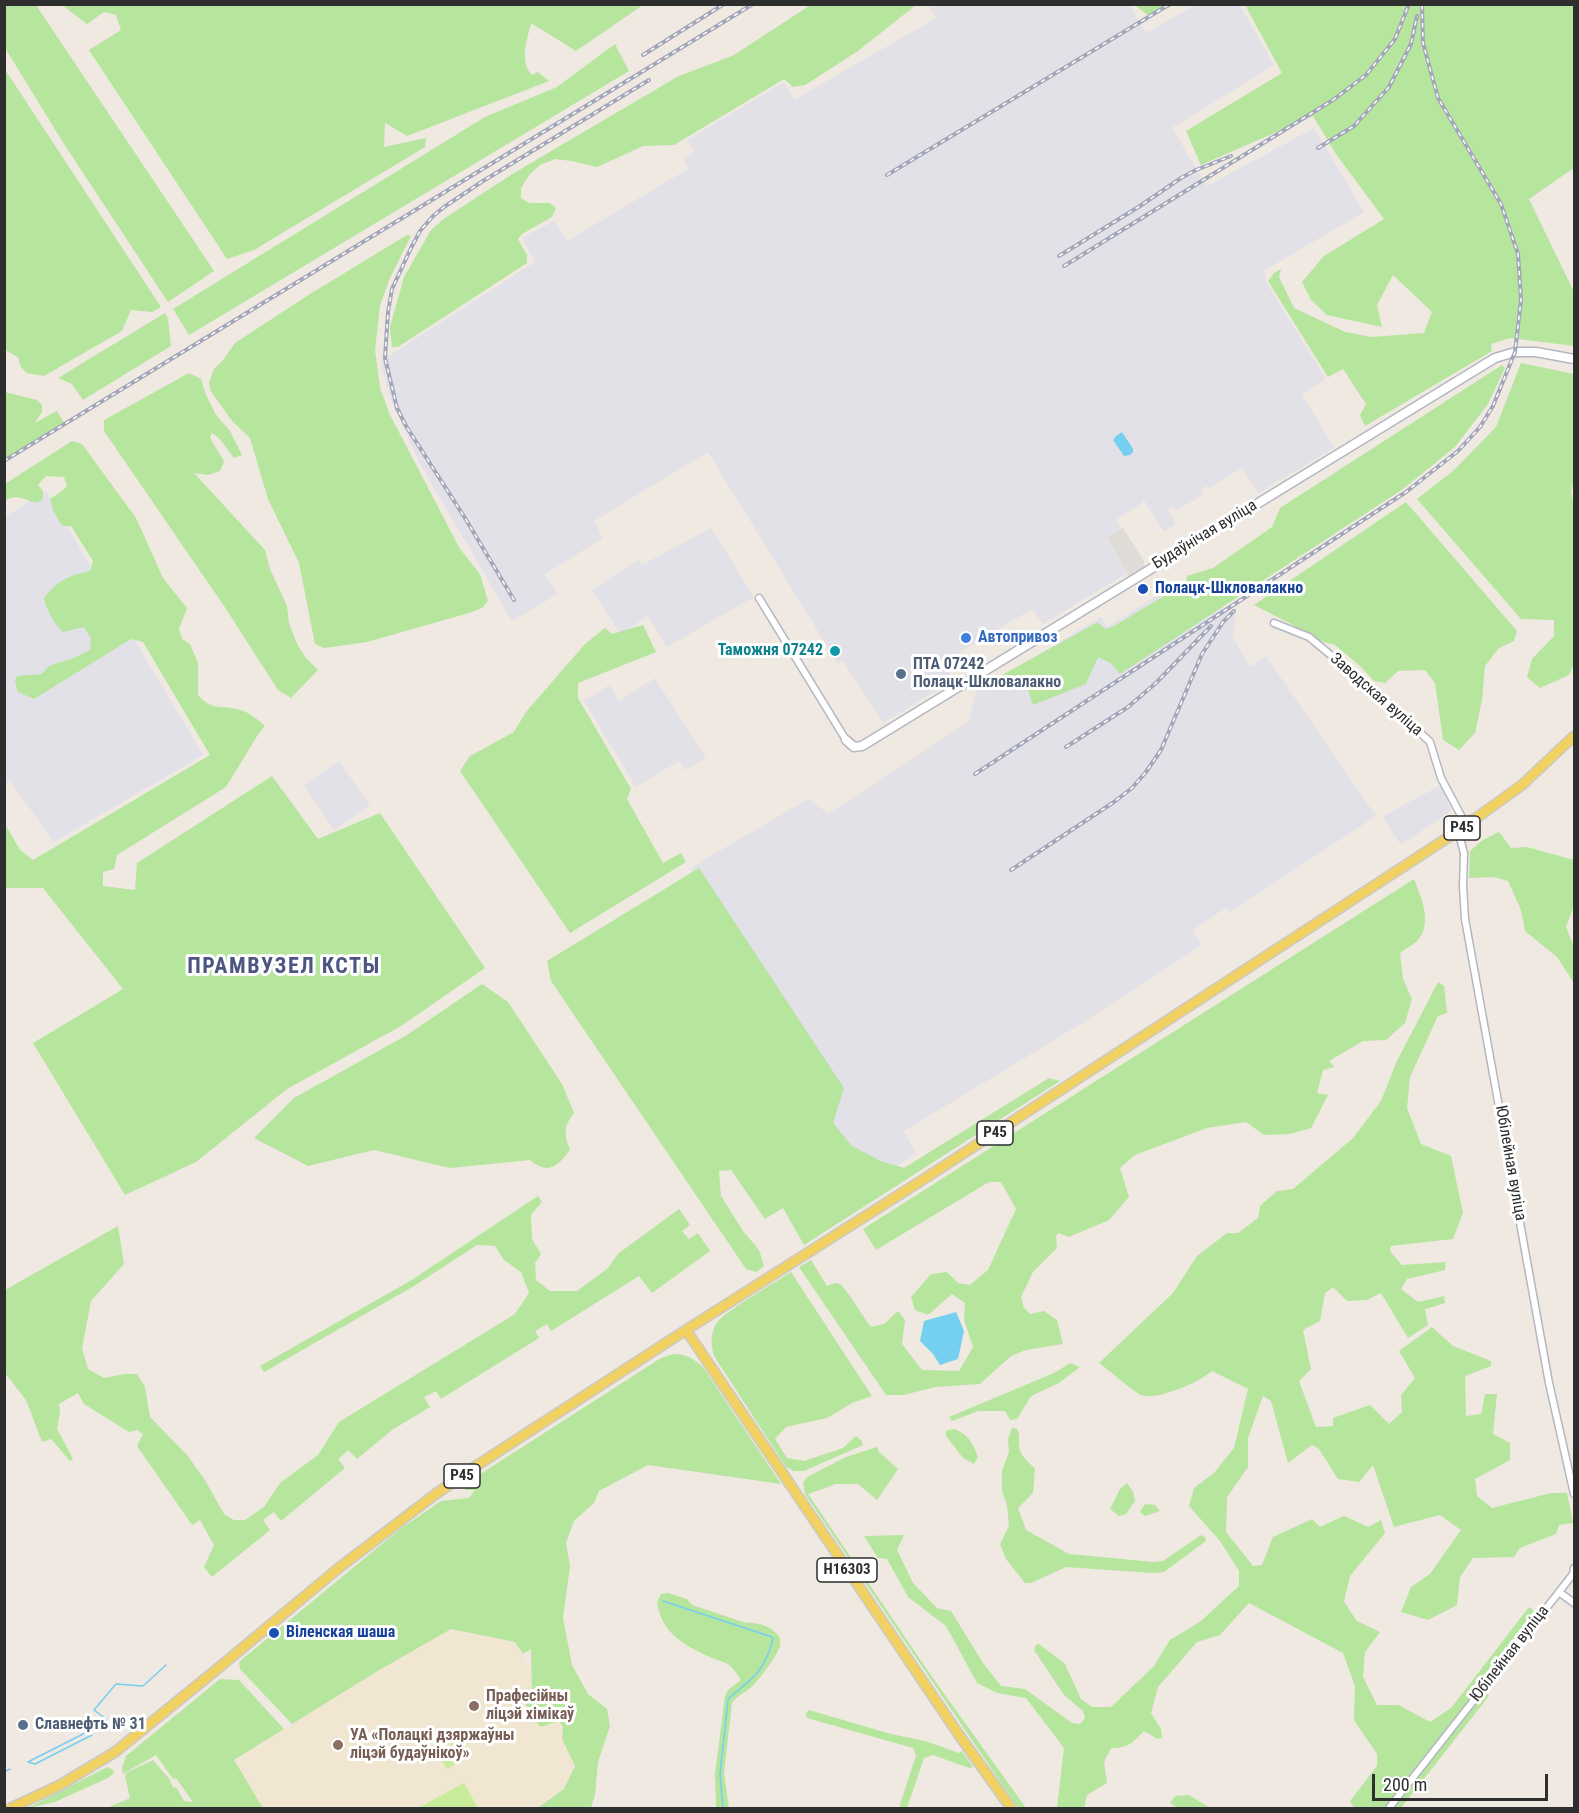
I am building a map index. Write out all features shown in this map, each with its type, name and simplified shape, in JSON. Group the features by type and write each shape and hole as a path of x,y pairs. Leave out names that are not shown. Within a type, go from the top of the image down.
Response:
{"main road":[{"name":"Р45","path":"11,1809 60,1785 115,1752 340,1567 396,1523 476,1466 924,1179 1462,828 1522,785 1575,736"},
{"name":"Н16303","path":"686,1330 958,1735 1011,1809"}],"street":[{"name":"Будаўнічая вуліца","path":"846,740 854,747 862,746 1495,358 1515,352 1536,352 1575,359"},
{"path":"759,598 846,740"},
{"name":"Заводская вуліца","path":"1274,623 1309,637 1391,705 1430,742 1441,778 1462,828"},
{"name":"Юбілейная вуліца","path":"1462,828 1465,919 1547,1372 1575,1494"},
{"name":"Юбілейная вуліца","path":"1389,1809 1560,1592 1575,1568"},
{"path":"1560,1592 1575,1603"}],"shaded area":[{"path":"933,5 1129,5 1146,33 1195,5 1240,5 1274,65 1172,128 1207,186 1314,128 1364,212 1265,270 1266,282 1326,379 1302,394 1334,448 1258,493 1242,468 1209,488 1207,486 1201,489 1204,494 1176,511 1173,506 1167,509 1176,524 1164,532 1144,500 1142,501 1116,520 1121,529 1107,537 1127,573 1043,624 1032,609 943,662 954,680 883,723 843,661 838,664 708,452 594,521 603,538 545,574 558,594 512,621 420,464 390,397 382,360 535,262 522,238 554,221 567,241 688,169 683,159 695,151 687,140 784,82 794,100 936,18 929,7"},
{"path":"46,491 203,755 54,842 10,781 5,784 5,517"},
{"path":"711,528 754,597 667,647 648,616 620,634 592,590 638,560 642,565"},
{"path":"1123,528 1144,561 1144,569 1130,578 1107,537"},
{"path":"1176,584 1217,602 1236,619 1233,637 1250,667 1266,656 1376,816 1230,912 1227,907 1193,930 1202,945 1084,1022 904,1131 916,1153 840,1202 791,1130 838,1088 691,869 808,799 829,814 968,722 976,692 1101,617 1107,627"},
{"path":"655,678 706,758 685,770 679,761 636,787 584,701 609,685 619,701"},
{"path":"339,761 370,806 334,830 304,785"},
{"path":"1441,785 1451,811 1401,845 1382,817"},
{"path":"451,1629 515,1642 573,1739 572,1805 567,1808 263,1808 234,1760 376,1672"}],"green space":[{"path":"5,4 36,5 214,271 168,302 64,144 5,48"},
{"path":"812,4 916,5 858,51 805,85 793,87 784,79 674,145 643,146 597,167 555,159 540,165 529,175 521,188 521,198 529,203 550,203 556,208 552,217 522,234 518,239 527,255 527,263 398,347 392,347 390,327 404,277 431,230 445,218 514,173 677,77 734,55"},
{"path":"62,5 643,5 576,51 531,23 525,50 526,64 532,75 538,72 549,81 407,136 385,123 384,147 426,138 425,147 254,250 227,259 89,50 121,30 116,15 104,12 87,24"},
{"path":"1135,5 1174,5 1150,17"},
{"path":"1245,5 1574,5 1574,168 1529,199 1574,292 1574,346 1510,338 1491,344 1492,351 1365,426 1360,415 1366,404 1343,369 1328,377 1268,281 1274,273 1281,269 1279,277 1294,308 1345,332 1372,337 1424,333 1432,312 1393,275 1377,305 1382,327 1327,315 1311,300 1302,282 1324,256 1384,219 1336,154 1313,116 1201,165 1186,131 1282,73"},
{"path":"615,44 629,71 189,335 173,309 485,117 557,87"},
{"path":"4,68 161,307 152,312 131,310 122,331 44,376 27,373 21,367 18,357 5,350"},
{"path":"407,235 411,236 389,280 380,306 375,350 380,388 390,415 460,549 480,574 488,601 482,608 469,613 367,642 324,648 315,644 299,563 268,499 250,438 232,421 210,390 209,382 214,369 235,343"},
{"path":"165,313 168,319 171,346 83,400 72,384 58,378"},
{"path":"1521,363 1574,374 1574,480 1571,493 1574,504 1574,665 1569,675 1540,688 1527,677 1532,659 1554,636 1554,620 1521,619 1417,499 1453,471 1496,427"},
{"path":"1502,365 1505,368 1488,404 1455,447 1403,489 1120,674 1112,664 1098,657 1086,684 1033,705 1025,682 1008,684 1002,675 1098,622 1105,629 1114,626 1186,583 1187,576 1213,568 1272,527 1280,508"},
{"path":"189,373 201,379 216,415 230,431 242,455 234,458 219,438 212,433 210,438 224,461 220,471 208,475 194,473 265,550 270,569 287,606 289,623 297,644 318,670 291,698 278,690 224,606 104,431 104,420"},
{"path":"5,392 37,400 42,405 42,412 35,423 57,411 64,423 5,459"},
{"path":"72,441 82,444 136,518 163,578 187,608 179,629 182,639 190,644 198,663 198,695 212,705 245,712 265,726 226,787 117,855 114,869 103,872 103,886 135,890 137,863 272,776 318,839 380,813 485,968 401,1026 287,1089 196,1162 125,1195 33,1043 123,989 43,888 5,888 5,824 20,850 33,860 210,755 143,642 131,639 34,699 18,692 15,681 17,676 42,674 49,666 90,650 91,638 84,627 63,632 51,616 44,598 64,580 90,571 93,561 71,526 62,526 53,510 50,499 67,486 64,477 46,476 38,485 43,491 43,498 38,503 17,497 5,501 5,484"},
{"path":"1406,502 1517,631 1514,641 1499,648 1485,666 1482,700 1475,733 1459,750 1443,740 1435,683 1425,670 1398,671 1385,683 1374,681 1335,645 1320,641 1254,605"},
{"path":"643,625 656,652 578,683 578,698 631,789 627,799 663,863 681,853 686,862 570,933 460,771 470,756 514,732 526,712 585,644 605,628 612,634"},
{"path":"1499,832 1511,848 1527,847 1574,860 1574,905 1566,927 1574,947 1574,983 1557,957 1525,931 1521,910 1508,881 1494,877 1469,878 1470,851 1483,840"},
{"path":"699,868 844,1088 833,1123 852,1146 881,1161 904,1168 1049,1078 1060,1081 804,1245 783,1208 765,1219 731,1170 719,1171 721,1196 743,1231 759,1250 764,1266 756,1272 746,1269 551,981 547,961"},
{"path":"1414,879 1425,919 1424,928 1416,942 1400,953 1403,979 1412,999 1405,1023 1386,1040 1363,1041 1329,1061 1334,1067 1323,1070 1317,1093 1328,1095 1311,1128 1290,1134 1264,1135 1246,1122 1207,1128 1135,1155 1120,1168 1129,1197 1109,1220 1069,1237 1058,1233 1057,1248 1033,1272 1021,1297 1024,1308 1030,1314 1044,1311 1057,1320 1063,1344 1026,1350 1011,1356 980,1384 935,1387 904,1395 886,1395 799,1267 811,1260 827,1286 840,1284 871,1327 884,1324 898,1311 905,1320 902,1344 922,1370 959,1371 973,1347 964,1320 965,1303 952,1294 928,1315 915,1310 911,1297 931,1274 947,1272 958,1283 970,1285 988,1270 1016,1209 1001,1182 989,1182 876,1250 863,1229"},
{"path":"1438,982 1444,986 1447,1013 1438,1016 1410,1077 1407,1108 1421,1144 1451,1156 1463,1213 1453,1239 1391,1246 1390,1251 1402,1265 1446,1262 1445,1270 1407,1279 1401,1289 1418,1302 1444,1296 1445,1303 1425,1309 1428,1325 1408,1338 1381,1293 1367,1300 1347,1301 1333,1287 1325,1293 1320,1321 1303,1330 1311,1369 1299,1381 1316,1427 1333,1426 1333,1418 1370,1405 1389,1424 1402,1412 1401,1395 1415,1378 1399,1351 1432,1327 1453,1346 1491,1361 1491,1366 1465,1376 1466,1416 1481,1414 1485,1394 1497,1394 1493,1434 1510,1443 1510,1460 1475,1479 1477,1496 1492,1508 1551,1493 1567,1493 1573,1523 1559,1525 1556,1534 1520,1548 1514,1557 1473,1558 1460,1577 1457,1605 1428,1620 1401,1612 1411,1587 1430,1574 1461,1530 1440,1515 1394,1527 1373,1465 1359,1482 1338,1479 1319,1449 1312,1445 1288,1463 1271,1401 1263,1396 1248,1438 1248,1467 1227,1497 1226,1532 1253,1566 1262,1565 1273,1537 1312,1519 1320,1527 1344,1516 1368,1527 1381,1520 1385,1533 1350,1576 1344,1602 1357,1621 1380,1632 1365,1652 1363,1677 1377,1705 1399,1705 1430,1722 1451,1708 1529,1607 1534,1611 1479,1686 1489,1696 1401,1808 1354,1808 1350,1801 1377,1766 1377,1754 1354,1720 1355,1686 1343,1653 1249,1603 1220,1635 1197,1642 1158,1687 1151,1713 1161,1729 1162,1738 1158,1739 1144,1731 1130,1744 1111,1748 1104,1762 1107,1783 1087,1795 1084,1808 1057,1808 1064,1748 1026,1698 997,1693 977,1683 946,1626 908,1597 887,1559 878,1558 864,1536 904,1535 897,1550 913,1583 937,1608 951,1611 983,1663 1001,1686 1025,1689 1072,1723 1080,1724 1085,1718 1083,1711 1064,1695 1034,1650 1036,1645 1039,1644 1065,1664 1081,1699 1092,1707 1111,1707 1154,1666 1170,1640 1201,1621 1239,1586 1239,1571 1220,1541 1189,1506 1194,1488 1214,1473 1234,1448 1248,1389 1212,1371 1198,1380 1167,1393 1141,1395 1099,1363 1173,1293 1197,1256 1227,1233 1238,1233 1258,1218 1260,1206 1277,1191 1293,1189 1353,1138 1381,1101 1397,1061"},
{"path":"482,984 508,1002 562,1084 574,1113 568,1122 566,1131 570,1150 556,1165 547,1168 536,1165 530,1160 450,1168 374,1150 308,1166 254,1138 294,1098 407,1035"},
{"path":"538,1196 542,1202 531,1215 532,1239 541,1254 535,1263 536,1280 550,1291 577,1291 607,1269 619,1253 679,1209 690,1225 682,1231 689,1239 698,1233 710,1251 652,1293 639,1276 551,1331 547,1324 535,1331 539,1338 441,1399 436,1391 424,1397 430,1407 392,1430 357,1459 348,1450 338,1459 345,1468 281,1521 274,1512 263,1520 270,1530 212,1577 204,1567 214,1545 200,1520 192,1525 137,1446 143,1434 137,1430 129,1432 84,1404 78,1393 59,1404 57,1429 73,1459 70,1461 51,1439 42,1442 26,1400 5,1373 5,1290 118,1226 124,1264 91,1301 82,1348 88,1369 104,1378 137,1374 145,1387 150,1417 187,1455 205,1480 224,1514 234,1520 245,1520 264,1507 280,1483 318,1455 339,1422 515,1314 529,1293 521,1272 504,1260 495,1246 477,1245 414,1286 264,1372 260,1366 410,1281"},
{"path":"791,1272 872,1396 852,1403 827,1418 786,1427 775,1439 787,1458 804,1461 843,1448 856,1436 861,1440 863,1445 804,1471 794,1471 786,1467 714,1356 712,1344 714,1328 721,1319"},
{"path":"673,1354 689,1357 703,1367 781,1484 648,1465 599,1491 594,1503 574,1521 566,1543 570,1566 563,1618 572,1665 588,1694 607,1709 610,1726 598,1762 595,1795 591,1808 538,1808 564,1789 575,1766 562,1739 563,1727 559,1721 540,1727 523,1700 532,1694 531,1649 523,1654 515,1642 451,1629 292,1724 240,1669 239,1662 400,1529 441,1501 469,1498 475,1490 465,1490 468,1482 661,1358"},
{"path":"1070,1363 1080,1367 1059,1383 1031,1396 1017,1419 1010,1420 1005,1411 978,1411 952,1421 949,1417 1054,1373"},
{"path":"1012,1428 1018,1431 1022,1454 1035,1469 1033,1493 1018,1508 1026,1530 1069,1554 1154,1562 1163,1561 1201,1535 1206,1541 1164,1572 1066,1567 1031,1583 1025,1583 1006,1559 1000,1544 1009,1526 1007,1505 1002,1491 1002,1471 1009,1452 1008,1439"},
{"path":"955,1429 964,1434 972,1444 978,1457 974,1464 963,1458 946,1436 946,1431"},
{"path":"877,1447 879,1452 898,1469 877,1500 858,1484 836,1484 808,1494 930,1674 1026,1808 1018,1808 805,1494 803,1483 807,1477 846,1457"},
{"path":"1127,1483 1133,1492 1135,1501 1126,1514 1119,1516 1110,1509 1120,1489"},
{"path":"1145,1504 1155,1505 1160,1511 1145,1516 1140,1512"},
{"path":"668,1593 687,1599 692,1605 746,1623 763,1625 774,1631 780,1640 778,1650 762,1675 732,1703 724,1773 729,1808 716,1808 715,1774 725,1696 728,1690 741,1680 735,1671 724,1662 693,1649 669,1631 659,1613 657,1602 661,1594"},
{"path":"220,1679 239,1680 284,1729 234,1760 263,1808 107,1808 130,1798 126,1773 153,1760 171,1781 174,1788 176,1787 184,1801 193,1802 156,1755 123,1774 122,1768 126,1756"},
{"path":"809,1710 891,1734 925,1741 959,1753 962,1751 973,1767 969,1768 933,1755 924,1758 907,1808 899,1808 916,1755 913,1748 807,1718 806,1713"},
{"path":"461,1737 471,1754 460,1760 450,1743"},
{"path":"448,1745 458,1763 447,1769 437,1752"},
{"path":"107,1767 114,1773 108,1778 55,1802 28,1808"},
{"path":"464,1783 478,1808 418,1808"},
{"path":"1189,1795 1210,1808 1178,1808 1170,1803 1175,1796"}],"water":[{"path":"1122,432 1133,449 1130,455 1124,456 1113,440"},
{"path":"956,1312 964,1331 958,1359 940,1365 920,1341 924,1321"}],"waterway":[{"path":"663,1601 773,1639 770,1650 758,1672 728,1700 720,1774 723,1808"},
{"path":"107,1724 106,1719 94,1710 116,1684 143,1686 166,1665"},
{"path":"28,1762 89,1731"},
{"path":"28,1762 35,1764 92,1735"},
{"path":"4,1772 10,1769"}],"railway":[{"path":"643,55 724,4"},
{"path":"4,461 753,4"},
{"path":"887,175 1170,4"},
{"path":"1064,266 1333,100 1366,75 1395,39 1409,4"},
{"path":"975,774 1406,492 1458,451 1480,427 1493,406 1515,352 1521,300 1518,254 1501,204 1438,98 1423,43 1422,4"},
{"path":"1318,148 1354,126 1389,87 1411,44 1417,16"},
{"path":"514,600 397,408 385,358 392,289 420,231 444,207 649,80"},
{"path":"1059,256 1181,178 1231,156"},
{"path":"1011,870 1114,802 1132,788 1146,772 1161,750 1202,654 1223,622 1234,611"},
{"path":"1066,747 1128,707 1156,683 1211,626"}],"place":[{"name":"Полацк-Шкловалакно","path":"1143,589"},
{"name":"Автопривоз","path":"966,638"},
{"name":"Таможня 07242","path":"835,651"},
{"name":"ПТА 07242 Полацк-Шкловалакно","path":"901,674"},
{"name":"Віленская шаша","path":"274,1633"},
{"name":"Прафесійны ліцэй хімікаў","path":"474,1706"},
{"name":"Славнефть № 31","path":"23,1725"},
{"name":"УА «Полацкі дзяржаўны ліцэй будаўнікоў»","path":"338,1745"}],"district":[{"name":"ПРАМВУЗЕЛ КСТЫ","path":"284,967"}]}
